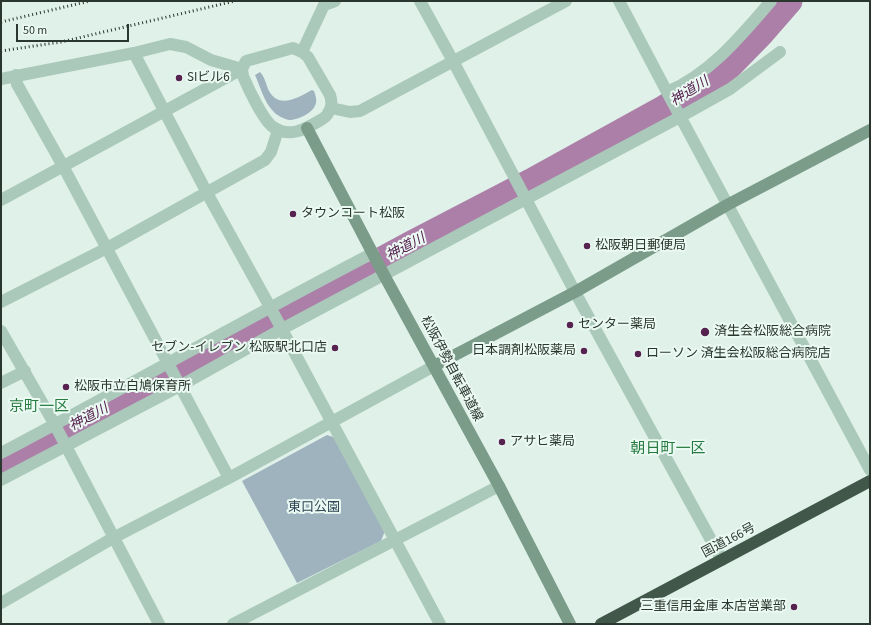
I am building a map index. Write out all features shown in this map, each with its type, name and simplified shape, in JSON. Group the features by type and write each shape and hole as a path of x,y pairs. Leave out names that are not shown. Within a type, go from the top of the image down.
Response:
{"highway":[{"name":"国道166号","path":"601,624 870,481"}],"main road":[{"name":"松阪伊勢自転車道線","path":"307,128 570,624"},
{"path":"434,366 575,292 728,205 870,130"}],"street":[{"path":"302,52 324,5 335,1"},
{"path":"420,1 454,61 575,292 722,560"},
{"path":"331,108 350,112 360,111 566,1"},
{"path":"619,1 870,470"},
{"path":"668,94 718,60 771,1"},
{"path":"1,78 134,54 170,44 186,47 211,60 242,69"},
{"path":"293,48 302,52 312,63 330,95 332,102 331,108 328,114 307,128 297,132 278,130 267,122 247,85 242,69 246,61 293,48"},
{"path":"1,480 65,445 180,386 282,329 679,114 730,89 780,52"},
{"path":"134,54 207,193 282,329 440,624"},
{"path":"1,200 242,69"},
{"path":"16,75 17,84 63,166 229,478"},
{"path":"1,302 107,248 265,160 271,152 278,130"},
{"path":"1,453 270,307 374,253"},
{"path":"1,331 55,425 159,624"},
{"path":"1,603 113,538 229,478 434,366"},
{"path":"1,383 25,371"},
{"path":"233,624 498,486"}],"green space":[{"path":"260,72 268,89 277,99 282,101 294,99 312,90 314,91 316,98 315,107 309,113 297,119 289,120 278,115 270,107 262,94 255,75"},
{"name":"東口公園","path":"327,435 336,438 385,531 381,541 297,583 242,481"}],"waterway":[{"name":"神道川","path":"1,466 412,244 531,182 665,108 724,71 762,32 789,1"}],"railway":[{"path":"1,22 90,1"},
{"path":"1,51 61,42 235,1"}],"place":[{"name":"SIビル6","path":"179,78"},
{"name":"タウンコート松阪","path":"293,214"},
{"name":"松阪朝日郵便局","path":"587,246"},
{"name":"センター薬局","path":"570,325"},
{"name":"済生会松阪総合病院","path":"705,332"},
{"name":"セブン-イレブン 松阪駅北口店","path":"335,348"},
{"name":"日本調剤松阪薬局","path":"584,351"},
{"name":"ローソン 済生会松阪総合病院店","path":"638,354"},
{"name":"松阪市立白鳩保育所","path":"66,387"},
{"name":"アサヒ薬局","path":"502,442"},
{"name":"三重信用金庫 本店営業部","path":"794,607"}],"district":[{"name":"京町一区","path":"39,408"},
{"name":"朝日町一区","path":"668,450"}]}
